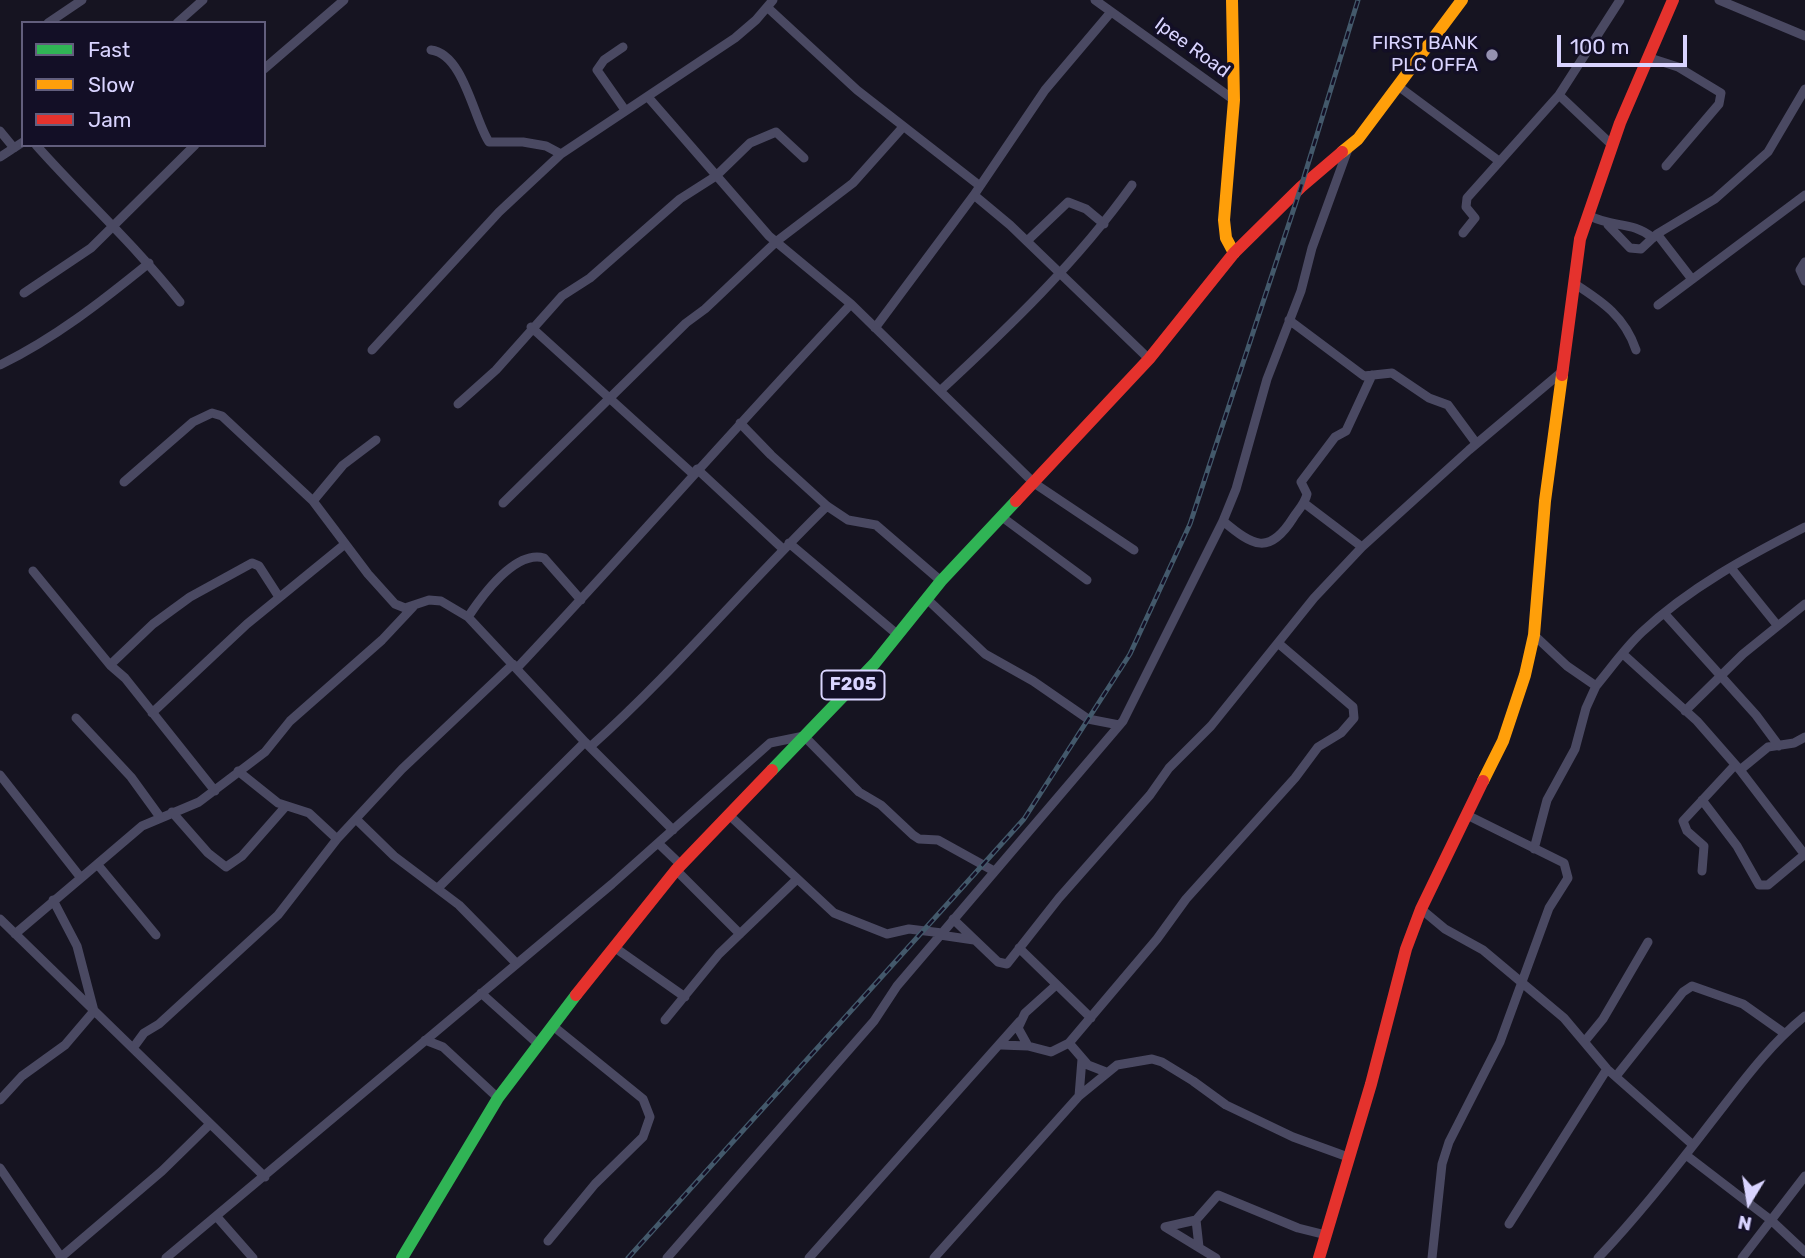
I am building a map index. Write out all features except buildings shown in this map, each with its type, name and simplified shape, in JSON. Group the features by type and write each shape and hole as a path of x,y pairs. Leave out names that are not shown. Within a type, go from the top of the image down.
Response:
{"main road":[{"path":"1232,0 1234,100 1224,220 1226,238 1234,253"},
{"name":"F205","path":"402,1258 498,1098 614,947 679,868 898,635 942,581 1149,359 1234,253 1301,187 1349,149 1462,0"},
{"path":"1319,1258 1371,1084 1406,949 1420,909 1503,741 1525,675 1534,635 1545,501 1565,368 1580,239 1613,146 1673,0"}],"street":[{"path":"51,21 82,0"},
{"path":"179,21 203,0"},
{"path":"266,67 344,0"},
{"name":"Ipee Road","path":"1095,0 1234,100"},
{"path":"1463,233 1474,220 1466,207 1467,198 1559,95 1620,0"},
{"path":"1719,0 1805,36"},
{"path":"372,350 499,212 561,154 747,28 770,3 857,90 980,186"},
{"path":"875,328 974,195 1045,90 1111,12"},
{"path":"623,47 599,65 597,70 625,110"},
{"path":"431,50 439,51 450,61 473,101 489,142 546,145 561,154"},
{"path":"1650,58 1678,67 1721,93 1719,104 1666,166"},
{"path":"1398,86 1499,161"},
{"path":"1590,216 1608,225 1630,248 1640,249 1655,236 1715,200 1768,152 1805,89"},
{"path":"1559,95 1613,146"},
{"path":"648,97 777,241 851,304 1034,483 1134,550"},
{"path":"503,503 686,323 705,309 777,241 853,183 903,127"},
{"path":"0,131 14,148"},
{"path":"458,404 496,370 531,327 562,296 590,278 680,199 716,176 750,143 776,132 804,158"},
{"path":"0,157 21,143"},
{"path":"38,147 113,229 149,263 180,302"},
{"path":"24,293 75,260 113,229 193,147"},
{"path":"667,1258 704,1212 874,1021 897,986 1119,724 1223,522 1244,463 1254,417 1301,291 1312,248 1349,149"},
{"path":"940,391 1060,274 1104,224 1132,186"},
{"path":"974,195 1027,240 1149,359"},
{"path":"1658,305 1805,195"},
{"path":"1027,240 1068,202 1086,209 1104,224"},
{"path":"1608,225 1643,229 1655,236 1691,278"},
{"path":"1805,262 1800,270 1805,281"},
{"path":"0,365 37,347 78,320 149,263"},
{"path":"1575,285 1607,305 1629,330 1636,350"},
{"path":"133,1048 144,1033 159,1024 278,915 337,839 458,713 515,666 581,600 629,550 695,471 851,304"},
{"path":"1289,320 1358,372 1372,375 1392,373 1429,398 1448,405 1476,443"},
{"path":"531,327 609,400 898,635"},
{"path":"953,919 1001,964 1007,964 1150,795 1169,768 1232,701 1278,643 1362,547 1476,443 1565,368"},
{"path":"1223,522 1247,540 1271,543 1285,531 1307,494 1301,482 1304,474 1312,468 1335,437 1346,431 1372,375"},
{"path":"124,482 193,422 212,413 222,416 313,501 395,604 405,608 416,603 442,601 468,617 587,745 673,830"},
{"path":"740,423 827,506 848,520 876,525 942,581"},
{"path":"313,501 343,465 376,440"},
{"path":"1304,503 1362,547"},
{"path":"439,887 587,745 648,695 786,546 827,506"},
{"path":"1002,517 1087,580"},
{"path":"1534,849 1547,800 1575,749 1586,708 1596,686 1664,613 1731,568 1805,527"},
{"path":"152,713 279,597 345,544"},
{"path":"468,617 488,590 519,560 527,557 544,558 581,600"},
{"path":"110,665 153,624 190,597 252,563 259,566 279,597"},
{"path":"1731,568 1777,625"},
{"path":"33,571 110,665 125,678 215,791"},
{"path":"927,599 985,654 1033,681 1079,714 1119,724"},
{"path":"15,934 142,826 215,791 265,752 290,721 382,640 416,603"},
{"path":"1685,711 1720,675 1805,604"},
{"path":"1664,613 1766,726 1779,746"},
{"path":"1534,635 1567,666 1596,686"},
{"path":"1001,1045 1028,1046 1051,1052 1069,1043 1186,899 1295,778 1318,747 1341,733 1356,715 1353,707 1278,643"},
{"path":"1623,654 1685,711 1737,767 1805,855 1768,885 1759,885 1737,846 1702,800"},
{"path":"76,718 131,777 160,817"},
{"path":"166,1258 658,843 770,743 804,736 859,792 881,804 913,835 919,839 938,839 994,871"},
{"path":"1702,871 1704,845 1686,831 1683,821 1737,767 1768,747 1803,741"},
{"path":"238,771 286,806 309,813 337,839"},
{"path":"0,775 81,878"},
{"path":"172,812 220,865 226,867 242,856 286,806"},
{"path":"728,814 834,913 887,934 909,929 974,940"},
{"path":"1432,1258 1442,1164 1466,1105 1500,1042 1549,908 1568,878 1564,863 1467,815"},
{"path":"356,819 394,856 439,887 473,917 516,963"},
{"path":"658,843 740,934"},
{"path":"98,865 156,935"},
{"path":"665,1020 695,981 796,880"},
{"path":"53,900 77,946 94,1010"},
{"path":"1420,909 1445,929 1483,950 1523,982 1585,1041 1607,1069 1617,1075 1693,1145"},
{"path":"2,923 265,1177"},
{"path":"1585,1041 1603,1019 1648,942"},
{"path":"614,947 685,997"},
{"path":"1019,948 1055,986 1091,1018"},
{"path":"809,1258 847,1212 1055,986"},
{"path":"1617,1075 1683,992 1692,986 1743,1004 1784,1033"},
{"path":"481,993 538,1044"},
{"path":"0,1100 22,1076 65,1045 94,1010"},
{"path":"1598,1258 1686,1155 1784,1033 1805,1016"},
{"path":"1021,1020 1019,1032 1028,1046"},
{"path":"548,1241 595,1184 643,1137 650,1117 643,1099 553,1026"},
{"path":"425,1040 443,1047 498,1098"},
{"path":"1069,1043 1082,1059 1106,1072"},
{"path":"1079,1096 1082,1059"},
{"path":"934,1258 1079,1096 1096,1085 1106,1072 1131,1061 1162,1062 1227,1105 1293,1137 1349,1157"},
{"path":"1509,1224 1607,1069"},
{"path":"0,1168 61,1258 162,1171 209,1125"},
{"path":"1686,1155 1772,1221 1805,1252"},
{"path":"1742,1258 1805,1176"},
{"path":"1216,1258 1165,1227 1196,1220 1218,1195 1298,1228 1326,1235"},
{"path":"217,1217 253,1258"},
{"path":"1196,1220 1199,1247"}],"railway":[{"path":"628,1258 1024,819 1130,654 1190,524 1301,187 1358,0"}],"traffic: fast":[{"path":"772,770 875,663 941,581 1016,501"},
{"path":"402,1258 498,1098 576,995"}],"traffic: slow":[{"path":"1232,0 1234,100 1224,220 1226,238 1234,253"},
{"path":"1342,152 1358,139 1462,0"},
{"path":"1483,781 1503,741 1525,675 1534,635 1545,501 1562,375"}],"traffic: jam":[{"path":"1562,375 1580,239 1620,123 1673,0"},
{"path":"1016,501 1149,359 1234,253 1301,187 1342,152"},
{"path":"576,995 676,870 772,770"},
{"path":"1319,1258 1371,1084 1406,949 1421,909 1483,781"}],"place":[{"name":"FIRST BANK PLC OFFA","path":"1492,55"}]}
